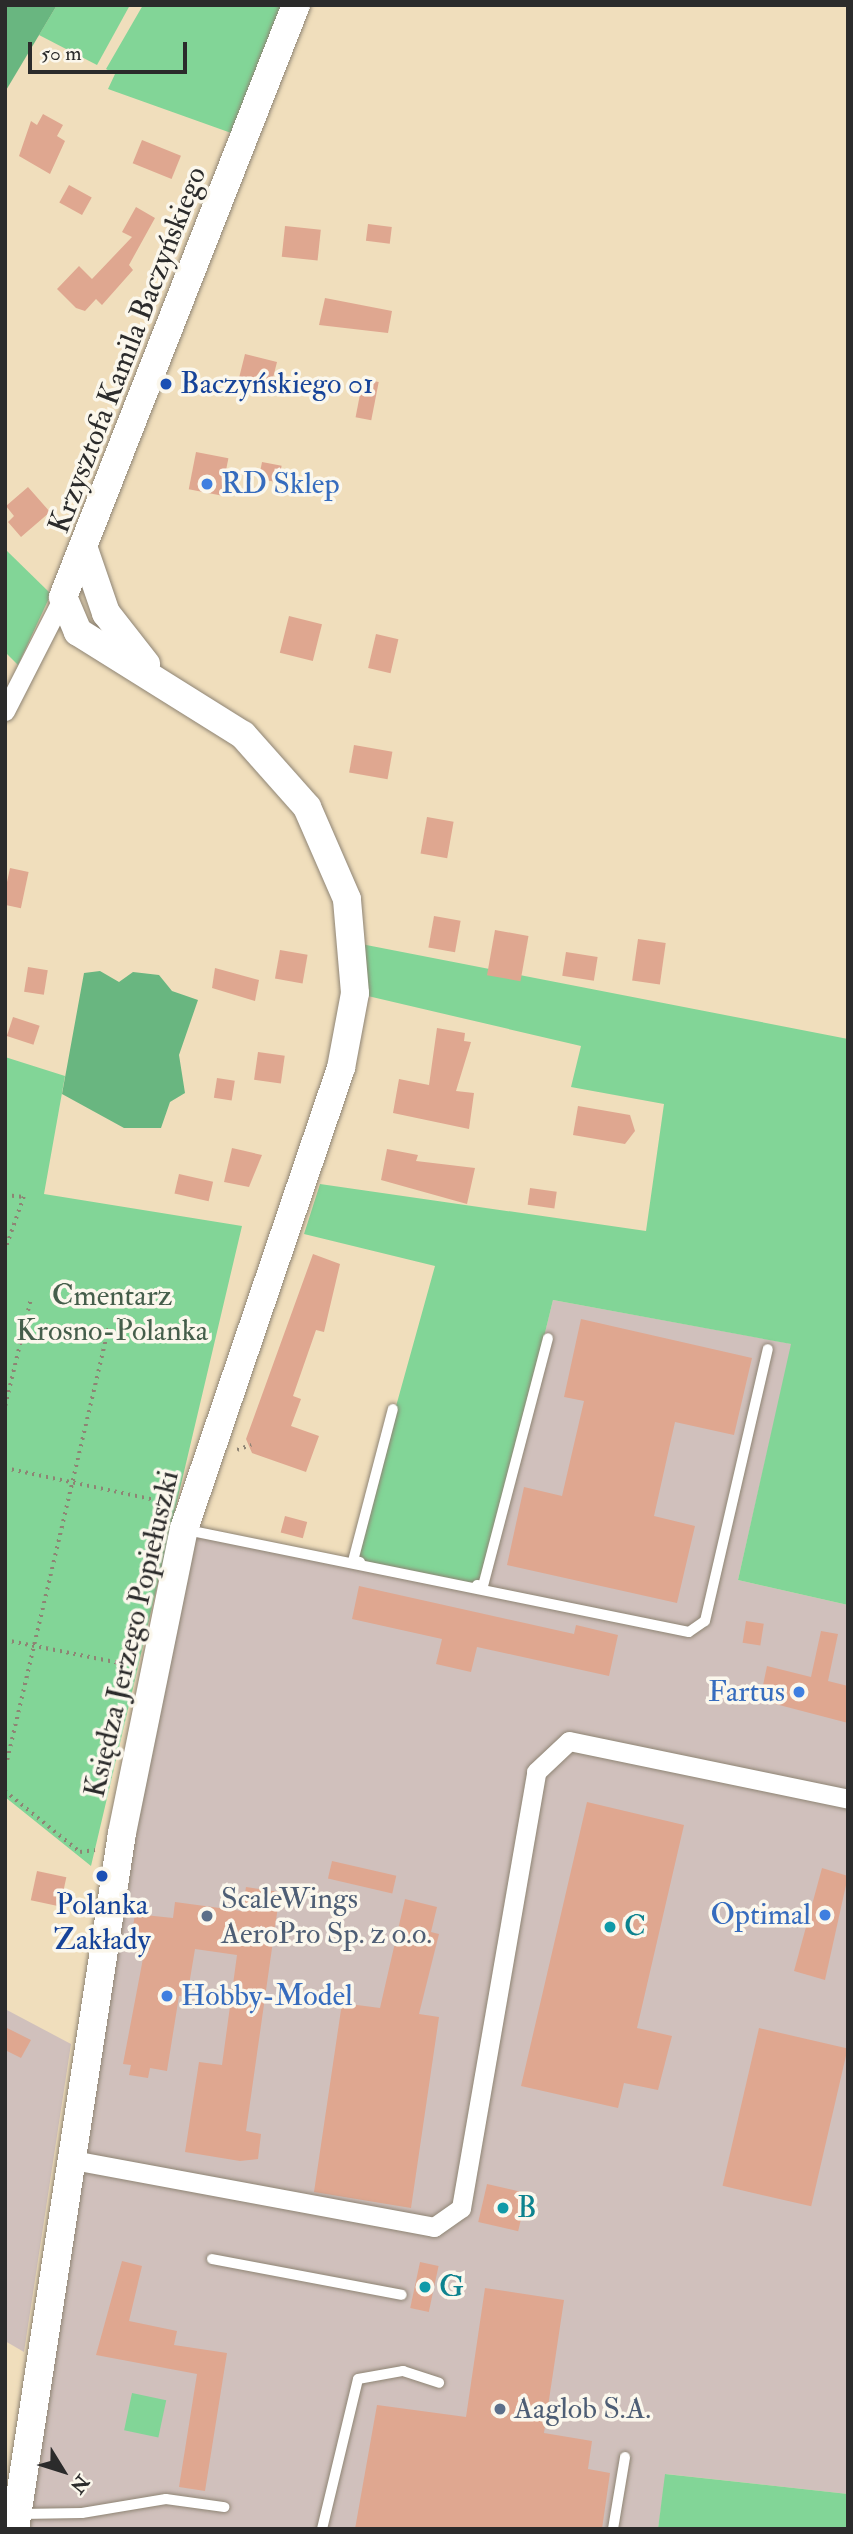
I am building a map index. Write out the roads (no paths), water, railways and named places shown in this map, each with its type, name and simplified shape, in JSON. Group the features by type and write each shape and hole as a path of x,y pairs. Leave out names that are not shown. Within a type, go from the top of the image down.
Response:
{"street":[{"name":"Krzysztofa Kamila Baczyńskiego","path":"5,712 85,552 296,5"},
{"name":"Księdza Jerzego Popiełuszki","path":"85,552 109,618 161,680"},
{"path":"63,597 109,618"},
{"path":"38,648 62,631 78,632 63,597"},
{"name":"Księdza Jerzego Popiełuszki","path":"16,2521 122,1833 184,1529 341,1068 351,1029 356,943 347,899 307,807 243,735 161,680 78,632"},
{"path":"73,2160 434,2227 461,2208 536,1772 569,1741 848,1798"}],"lane":[{"path":"184,1529 482,1586 548,1338"},
{"path":"353,1561 689,1632 705,1621 768,1349"},
{"path":"353,1561 393,1409"},
{"path":"212,2259 402,2295"},
{"path":"322,2529 358,2379 403,2371 439,2383"},
{"path":"613,2529 625,2457"},
{"path":"16,2521 166,2499 224,2507"}],"place":[{"name":"Baczyńskiego 01","path":"166,384"},
{"name":"RD Sklep","path":"207,484"},
{"name":"Fartus","path":"799,1692"},
{"name":"Polanka Zakłady","path":"102,1876"},
{"name":"Optimal","path":"825,1915"},
{"name":"ScaleWings AeroPro Sp. z o.o.","path":"207,1916"},
{"name":"C","path":"610,1927"},
{"name":"Hobby-Model","path":"167,1996"},
{"name":"B","path":"503,2208"},
{"name":"G","path":"425,2287"},
{"name":"Aaglob S.A.","path":"500,2409"}],"park label":[{"name":"Cmentarz Krosno-Polanka","path":"112,1313"}]}
